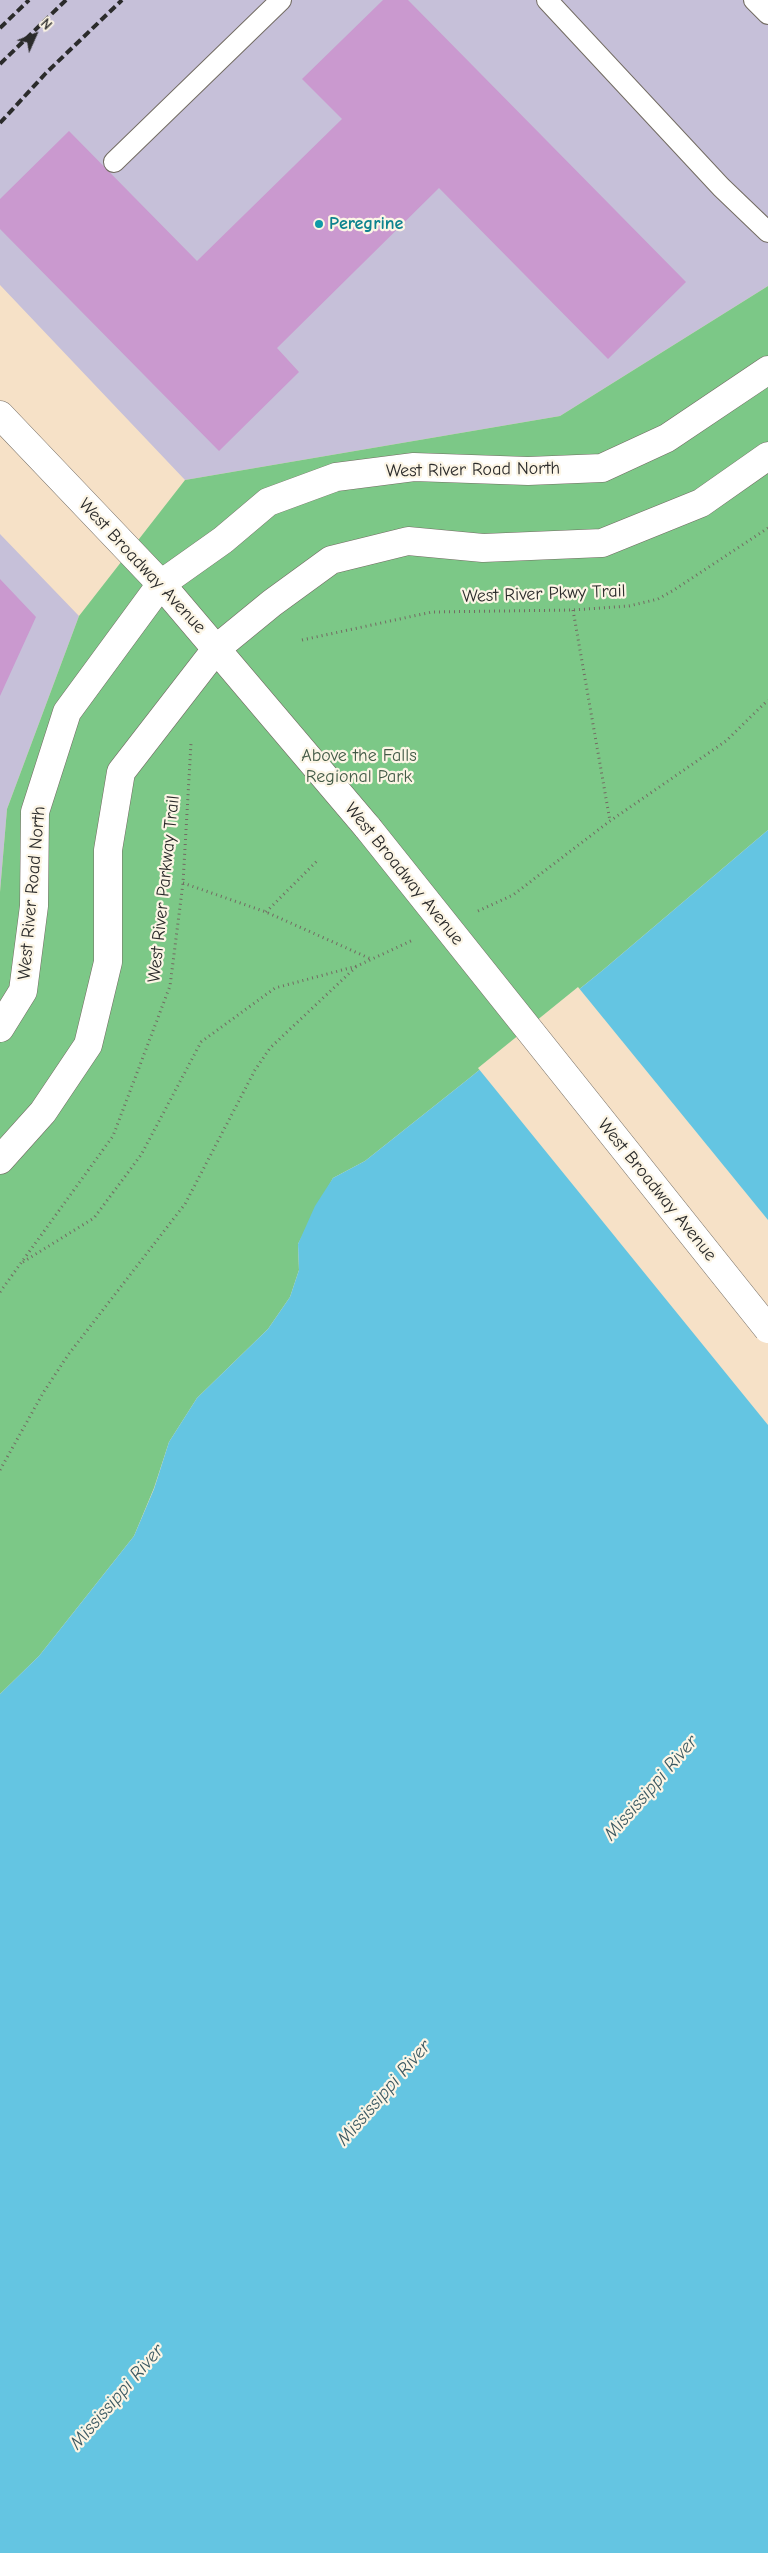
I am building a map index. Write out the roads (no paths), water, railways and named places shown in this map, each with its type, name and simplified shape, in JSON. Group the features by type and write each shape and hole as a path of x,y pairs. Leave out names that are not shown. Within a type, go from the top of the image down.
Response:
{"street":[{"name":"West River Road North","path":"0,1028 23,991 34,906 35,812 67,712 161,584 223,540 268,502 336,476 414,467 528,471 602,468 667,438 768,370"},
{"name":"West Broadway Avenue","path":"0,415 161,584 217,648 368,828 768,1328"},
{"path":"0,1160 43,1112 88,1045 108,962 108,850 121,772 217,648 272,602 331,560 408,541 483,548 602,543 701,503 768,456"}],"lane":[{"path":"114,162 281,0"},
{"path":"547,0 721,187 768,232"},
{"path":"754,0 768,14"}],"water":[{"name":"Mississippi River","path":"768,830 768,2553 0,2553 0,1694 39,1656 134,1536 154,1489 169,1442 197,1398 268,1329 290,1297 299,1270 298,1244 315,1206 333,1178 365,1161 467,1080 603,970"}],"railway":[{"path":"0,28 29,0"},
{"path":"0,64 66,0"},
{"path":"0,123 46,73 122,0"}],"place":[{"name":"Peregrine","path":"319,224"}],"park label":[{"name":"Above the Falls Regional Park","path":"359,766"}]}
